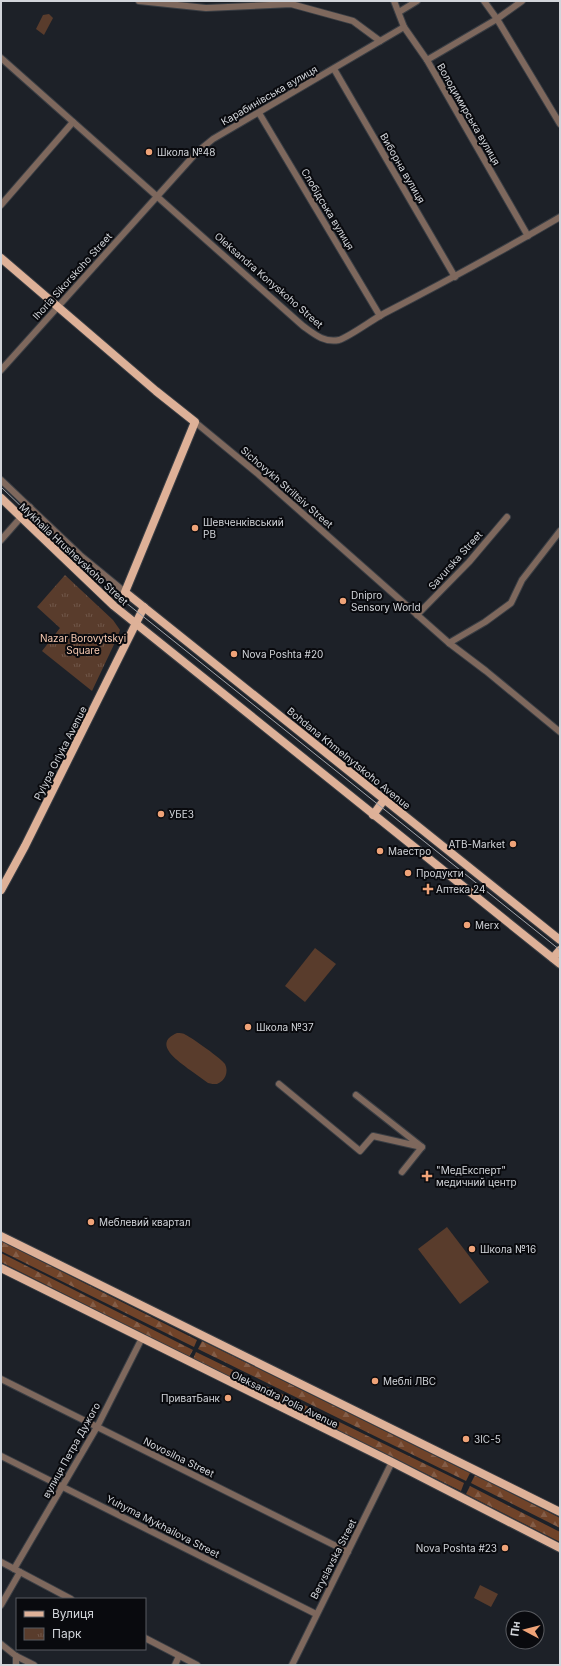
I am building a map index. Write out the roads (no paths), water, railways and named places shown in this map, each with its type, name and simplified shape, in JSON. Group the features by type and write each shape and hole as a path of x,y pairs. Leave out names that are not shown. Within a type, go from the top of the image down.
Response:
{"main road":[{"name":"Sichovykh Striltsiv Street","path":"1,258 195,422"},
{"path":"125,592 195,422"},
{"name":"Mykhaila Hrushevskoho Street","path":"1,498 98,592 135,624"},
{"name":"Bohdana Khmelnytskoho Avenue","path":"125,592 560,940"},
{"name":"Pylypa Orlyka Avenue","path":"1,890 25,846 144,607"},
{"path":"135,624 557,961 560,950"},
{"path":"373,815 384,800"},
{"name":"Oleksandra Polia Avenue","path":"1,1236 560,1512"},
{"name":"Oleksandra Polia Avenue","path":"1,1268 392,1462 560,1548"}],"street":[{"path":"139,1 206,8 291,4 353,21 380,42"},
{"name":"Володимирська вулиця","path":"394,1 404,27 427,60 528,236"},
{"path":"399,12 417,1"},
{"path":"484,1 497,19 560,124"},
{"path":"427,60 497,19 522,1"},
{"name":"Карабинівська вулиця","path":"157,196 197,152 213,139 404,27"},
{"name":"Oleksandra Konyskoho Street","path":"1,58 316,336 328,341 340,339 380,316 455,277 560,217"},
{"name":"Виборна вулиця","path":"334,69 455,277"},
{"name":"Слобідська вулиця","path":"259,113 380,316"},
{"path":"1,205 73,122"},
{"name":"Ihoria Sikorskoho Street","path":"1,370 3,363 58,307 157,196"},
{"name":"Sichovykh Striltsiv Street","path":"195,422 258,474 449,643 486,671 560,732"},
{"name":"Mykhaila Hrushevskoho Street","path":"1,480 80,555 125,592"},
{"path":"1,540 30,507"},
{"name":"Savurska Street","path":"418,615 469,562 507,517"},
{"path":"449,643 484,622 511,603 522,580 560,531"},
{"path":"279,1084 360,1151 373,1136 422,1146"},
{"path":"356,1095 422,1146"},
{"path":"402,1172 422,1146"},
{"name":"вулиця Петра Дужого","path":"1,1605 17,1570 97,1427 142,1338"},
{"name":"Novosilna Street","path":"1,1379 348,1552"},
{"name":"Yuhyma Mykhailova Street","path":"1,1456 316,1614"},
{"name":"Beryslavska Street","path":"292,1665 392,1462"},
{"path":"1,1562 69,1598"},
{"path":"146,1639 197,1665"},
{"path":"1,1644 16,1656 34,1665"},
{"path":"16,1656 16,1665"},
{"path":"175,1665 179,1656"}],"tram line":[{"path":"1,487 82,565 120,598 560,950"}],"place":[{"name":"Школа №48","path":"149,152"},
{"name":"Шевченківський РВ","path":"195,528"},
{"name":"Dnipro Sensory World","path":"343,601"},
{"name":"Nova Poshta #20","path":"234,654"},
{"name":"УБЕЗ","path":"161,814"},
{"name":"ATB-Market","path":"513,844"},
{"name":"Маестро","path":"380,851"},
{"name":"Продукти","path":"408,873"},
{"name":"Аптека 24","path":"428,889"},
{"name":"Merx","path":"467,925"},
{"name":"Школа №37","path":"248,1027"},
{"name":"\"МедЕксперт\" медичний центр","path":"427,1176"},
{"name":"Меблевий квартал","path":"91,1222"},
{"name":"Школа №16","path":"472,1249"},
{"name":"Меблі ЛВС","path":"375,1381"},
{"name":"ПриватБанк","path":"228,1398"},
{"name":"ЗІС-5","path":"466,1439"},
{"name":"Nova Poshta #23","path":"505,1548"}],"park label":[{"name":"Nazar Borovytskyi Square","path":"83,644"}]}
